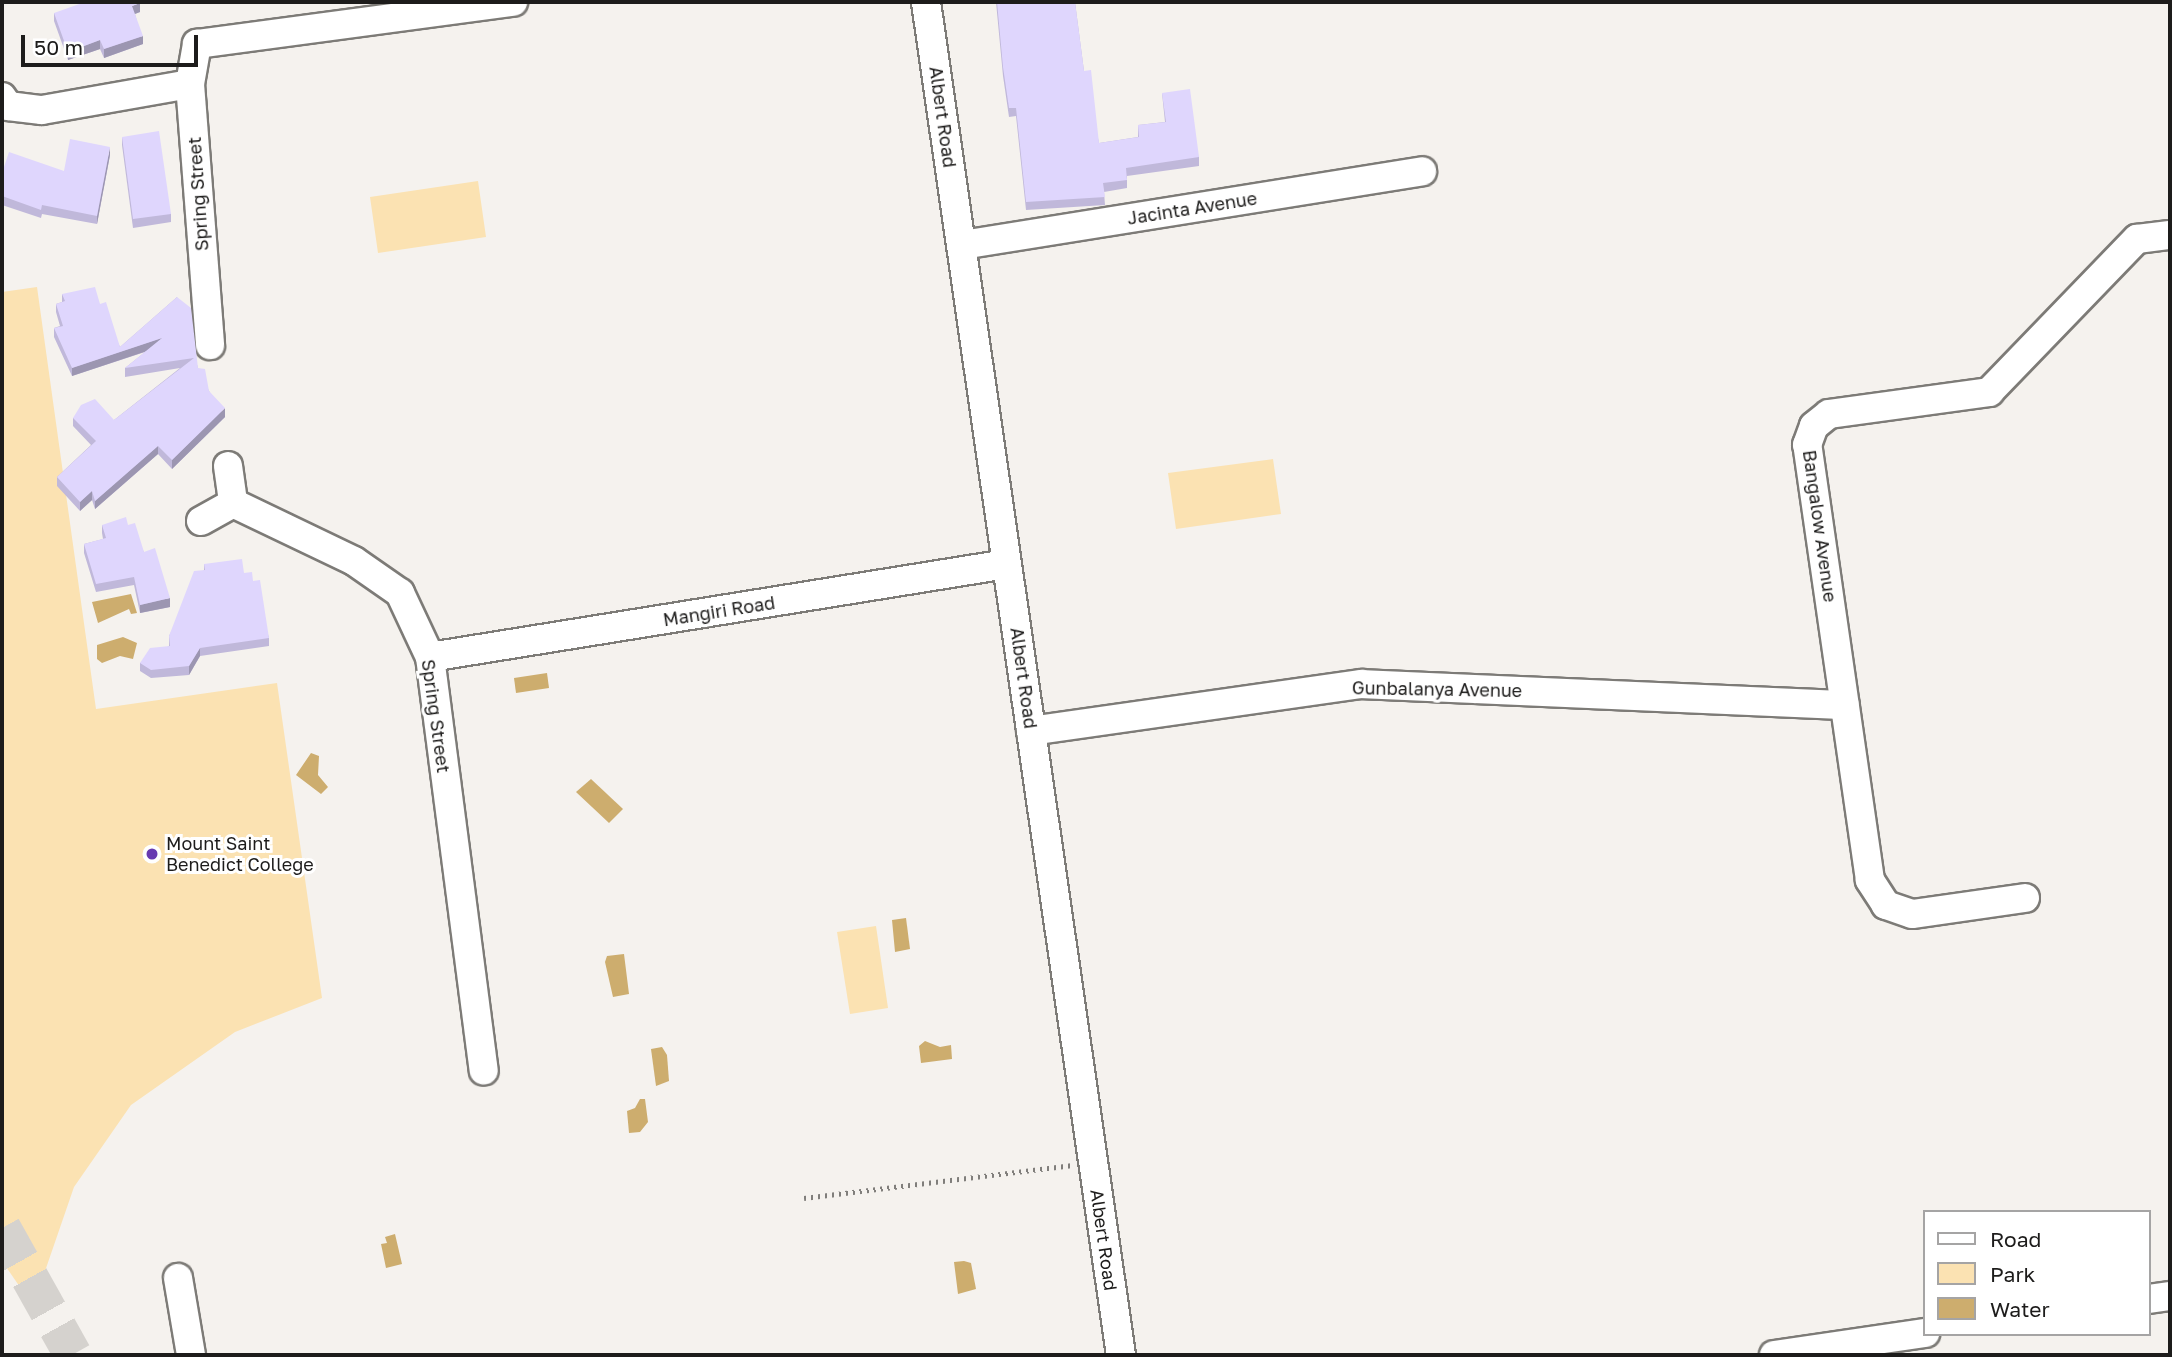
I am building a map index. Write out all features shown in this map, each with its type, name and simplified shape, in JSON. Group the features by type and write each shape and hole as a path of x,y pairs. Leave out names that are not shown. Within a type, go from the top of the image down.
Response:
{"street":[{"name":"Spring Street","path":"210,345 190,84 197,44 513,2"},
{"name":"Albert Road","path":"926,2 1121,1355"},
{"path":"2,97 8,106 42,110 190,84"},
{"name":"Jacinta Avenue","path":"962,245 1422,171"},
{"name":"Bangalow Avenue","path":"2025,898 1912,914 1886,905 1870,880 1807,445 1814,426 1829,414 1989,392 2137,239 2170,235"},
{"path":"201,521 233,503 228,466"},
{"name":"Spring Street","path":"233,503 354,561 400,593 430,657 484,1070"},
{"name":"Mangiri Road","path":"430,657 1007,564"},
{"name":"Gunbalanya Avenue","path":"1031,731 1362,684 1845,705"},
{"path":"178,1278 191,1355"},
{"path":"2151,1299 2170,1296"},
{"path":"1774,1355 1924,1333"}],"path":[{"path":"804,1198 1093,1162"}],"green space":[{"path":"478,181 486,237 378,253 370,197"},
{"name":"Mount Saint Benedict College","path":"37,287 96,709 277,683 322,998 235,1032 131,1105 74,1187 33,1306 2,1261 2,292"},
{"path":"1273,459 1281,514 1176,529 1168,473"},
{"path":"876,926 888,1008 850,1014 837,932"}],"water":[{"path":"131,594 137,613 131,614 129,609 98,623 92,602"},
{"path":"123,637 137,643 133,659 120,656 102,663 97,659 97,645"},
{"path":"547,673 549,688 516,693 514,678"},
{"path":"311,753 319,756 318,775 328,787 321,794 296,775"},
{"path":"591,779 623,809 609,823 576,792"},
{"path":"906,918 910,949 895,952 892,920"},
{"path":"624,954 629,994 613,997 605,962 607,956"},
{"path":"925,1041 940,1047 951,1045 952,1059 921,1063 919,1046"},
{"path":"662,1047 667,1055 669,1081 656,1086 651,1049"},
{"path":"640,1099 645,1099 648,1122 640,1132 629,1133 627,1111 635,1108"},
{"path":"395,1234 402,1264 386,1268 381,1244 387,1243 385,1237"},
{"path":"954,1262 971,1263 976,1289 958,1294"}],"building":[{"path":"85,2 139,2 132,6 143,36 104,49 100,40 68,52 54,13"},
{"path":"997,2 1075,2 1084,71 1091,70 1099,143 1139,137 1138,125 1166,122 1162,93 1190,89 1199,157 1126,168 1127,180 1103,183 1105,197 1026,202 1016,108 1009,108"},
{"path":"159,131 171,214 133,219 122,137"},
{"path":"70,139 110,147 97,216 42,205 41,210 2,196 2,170 9,152 64,171"},
{"path":"95,287 100,304 106,302 120,347 177,297 191,308 198,368 205,369 209,391 225,408 172,460 158,446 95,501 92,491 80,502 57,477 96,441 73,418 81,405 95,399 114,420 194,358 125,368 162,338 72,368 54,328 63,326 56,304 65,301 62,294"},
{"path":"126,517 128,525 135,523 144,552 155,548 170,598 140,605 134,577 96,584 84,544 106,538 102,525"},
{"path":"242,559 244,573 252,572 253,581 260,580 269,638 200,648 189,666 151,670 140,663 150,648 170,646 169,636 194,571 205,570 204,564"}],"tunnel":[{"path":"2,1228 73,1355"}],"place":[{"name":"Mount Saint Benedict College","path":"152,854"}]}
